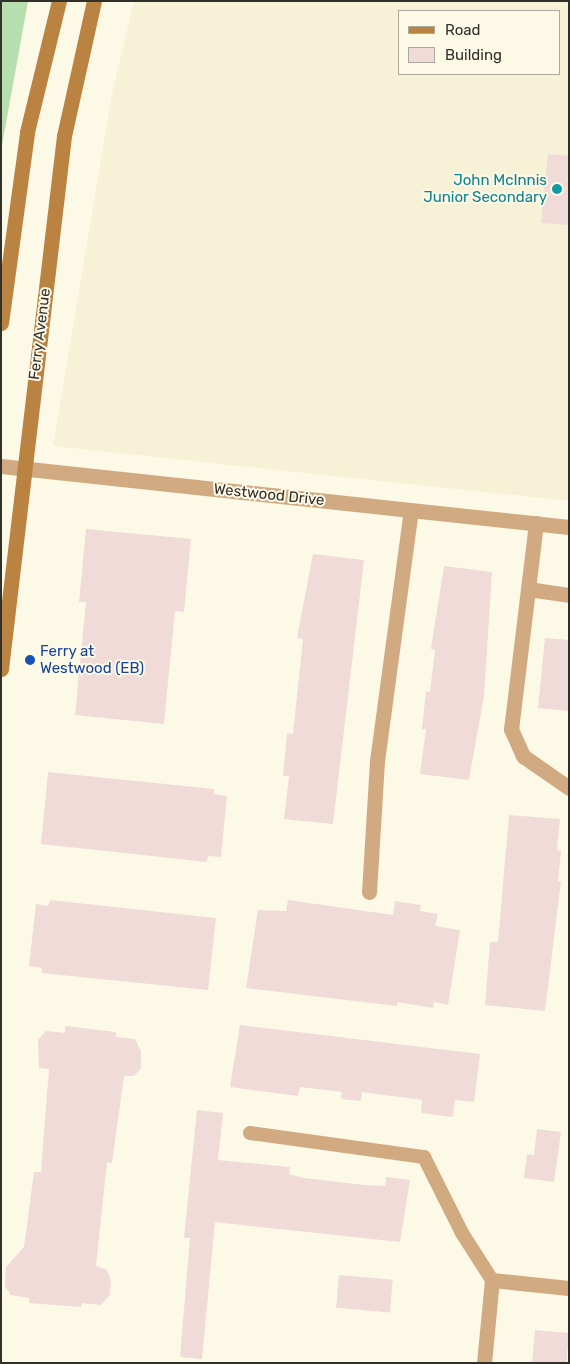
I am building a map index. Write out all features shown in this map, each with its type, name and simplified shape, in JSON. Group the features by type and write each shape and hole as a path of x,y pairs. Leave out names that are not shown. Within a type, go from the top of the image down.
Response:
{"main road":[{"path":"1,323 27,132 59,1"},
{"name":"Ferry Avenue","path":"1,668 23,468 64,136 94,1"}],"street":[{"name":"Westwood Drive","path":"1,466 569,527"},
{"path":"369,892 377,761 411,510"},
{"path":"536,524 511,729 523,756 569,788"},
{"path":"528,589 569,595"},
{"path":"484,1363 492,1280 569,1288"}],"lane":[{"path":"250,1133 424,1157 462,1233 492,1280"}],"shaded area":[{"path":"134,1 569,1 569,501 53,446 112,94"}],"green space":[{"path":"1,1 28,1 1,151"}],"building":[{"name":"John McInnis Junior Secondary","path":"548,154 569,156 569,225 541,223"},
{"path":"86,529 191,539 184,612 175,611 164,724 75,715 86,602 79,602"},
{"path":"313,554 364,560 333,824 284,819 289,776 283,776 287,733 293,734 303,639 297,638"},
{"path":"444,566 492,572 484,696 469,780 420,774 426,729 422,729 426,691 430,692 435,650 431,649"},
{"path":"545,638 569,640 569,711 538,708"},
{"path":"48,772 214,789 214,794 227,796 221,857 208,856 207,862 41,844"},
{"path":"509,815 560,819 557,850 561,851 558,881 561,881 545,1011 485,1005 490,942 498,942"},
{"path":"50,900 216,918 208,990 42,973 42,968 29,966 36,904 48,906"},
{"path":"288,900 393,915 395,901 421,905 420,911 438,914 435,926 460,930 448,1005 434,1002 433,1008 397,1002 397,1006 246,988 258,910 286,911"},
{"path":"240,1025 480,1054 474,1102 455,1100 453,1117 421,1113 422,1100 362,1092 361,1101 341,1099 342,1092 300,1087 298,1096 230,1087"},
{"path":"65,1026 116,1032 116,1037 135,1039 141,1052 141,1068 134,1076 124,1076 112,1163 107,1162 96,1266 107,1270 111,1280 110,1295 101,1305 82,1303 81,1307 29,1303 29,1298 11,1295 5,1286 6,1267 24,1247 34,1172 41,1172 49,1069 39,1068 38,1040 46,1031 65,1033"},
{"path":"197,1110 223,1113 218,1160 290,1167 289,1174 304,1178 364,1185 385,1186 386,1177 410,1180 400,1242 215,1222 202,1359 180,1357 190,1238 184,1238"},
{"path":"537,1129 561,1132 554,1182 524,1178 527,1154 534,1155"},
{"path":"339,1275 393,1280 390,1313 336,1308"},
{"path":"535,1330 569,1333 566,1363 532,1363"}],"place":[{"name":"John McInnis Junior Secondary","path":"557,189"},
{"name":"Ferry at Westwood (EB)","path":"30,660"}]}
